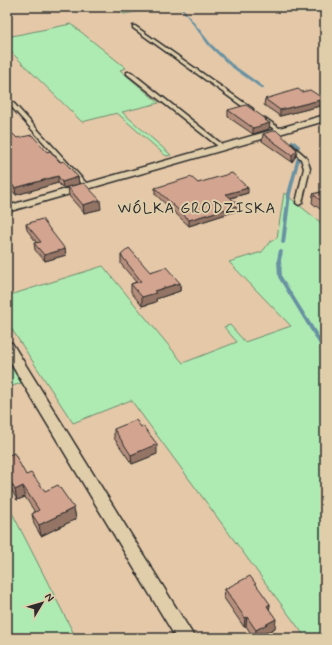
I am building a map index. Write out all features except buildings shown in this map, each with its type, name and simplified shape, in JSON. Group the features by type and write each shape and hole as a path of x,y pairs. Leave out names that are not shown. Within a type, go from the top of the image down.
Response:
{"street":[{"path":"7,209 221,146 278,132 325,118"},
{"path":"7,346 186,638"}],"lane":[{"path":"134,27 278,132"},
{"path":"129,73 221,146"},
{"path":"7,99 86,186"},
{"path":"284,140 304,158 306,168 299,203"}],"green space":[{"path":"112,7 162,7 124,14"},
{"path":"71,24 126,68 120,70 159,103 122,112 171,155 166,156 117,113 82,122 7,48 7,37"},
{"path":"284,193 325,226 325,638 306,638 131,400 73,423 7,322 7,296 103,266 183,363 237,342 224,327 230,325 245,342 291,326 229,262 262,252 270,242 277,238"},
{"path":"7,360 21,383 7,388"},
{"path":"7,503 76,638 7,638"}],"waterway":[{"path":"181,7 210,45 231,65 263,88"},
{"path":"292,141 299,147"},
{"path":"283,243 289,194 298,158"},
{"path":"281,251 279,260 280,277 325,350"}],"district":[{"name":"WÓLKA GRODZISKA","path":"197,208"}]}
